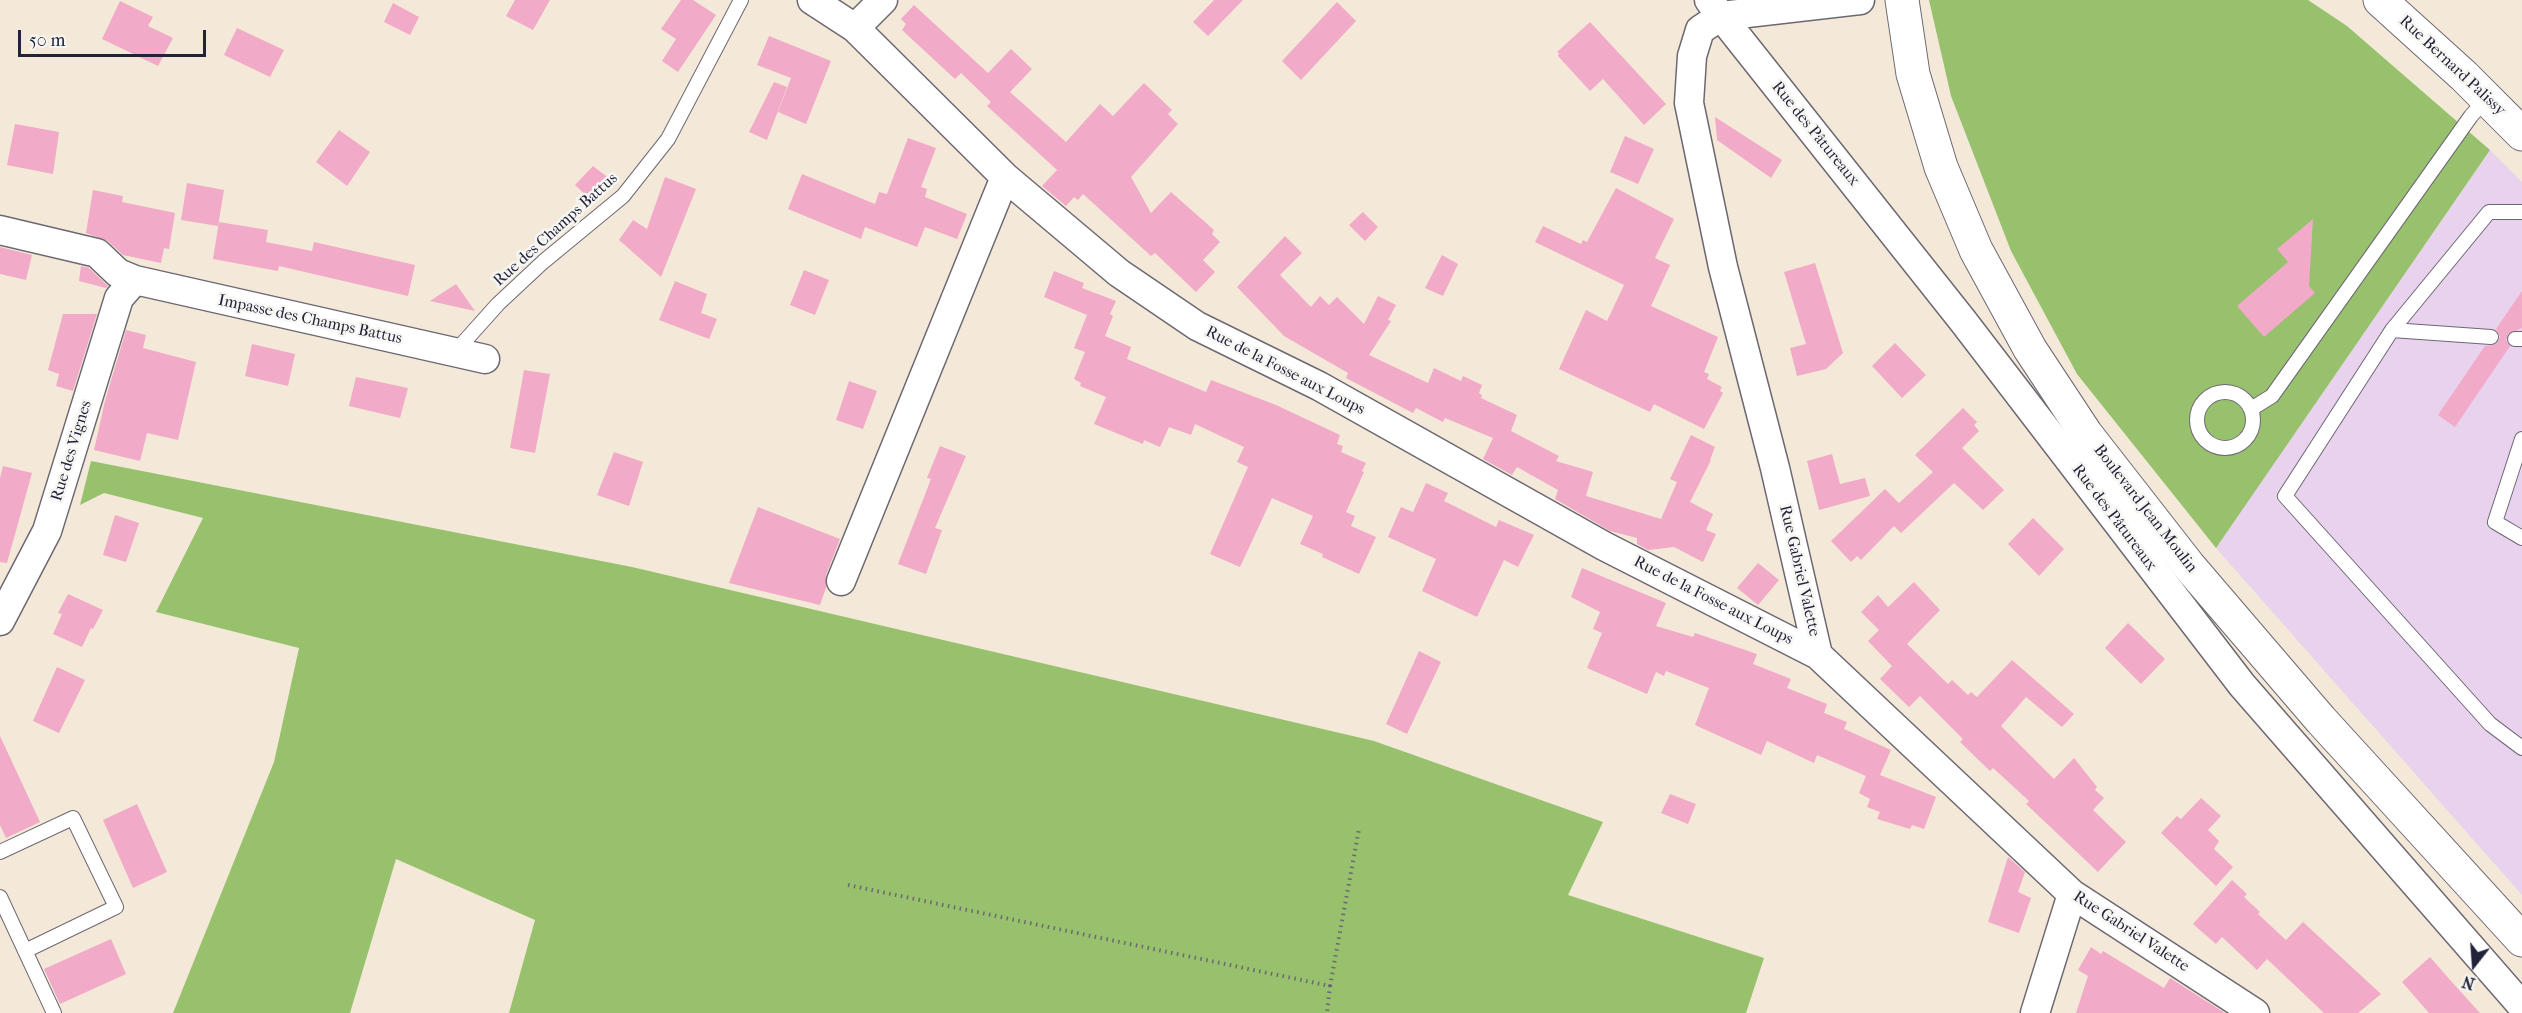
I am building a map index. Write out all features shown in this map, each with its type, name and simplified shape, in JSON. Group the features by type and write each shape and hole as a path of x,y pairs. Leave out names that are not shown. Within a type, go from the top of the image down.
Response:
{"main road":[{"name":"Boulevard Jean Moulin","path":"1902,0 1913,74 1945,178 1976,250 2030,349 2086,434 2189,566 2313,711 2522,940"},
{"name":"Rue Bernard Palissy","path":"2380,0 2487,98 2522,134"}],"street":[{"name":"Rue de la Fosse aux Loups","path":"812,0 855,28 1005,177 1119,273 1197,326 1319,386 1604,546 1818,655"},
{"path":"855,28 883,0"},
{"path":"1715,8 1860,0"},
{"name":"Rue Gabriel Valette","path":"1715,8 1700,30 1692,56 1689,103 1723,267 1775,468 1818,655 2072,894 2255,1013"},
{"name":"Rue des Pâtureaux","path":"1715,8 1963,321 2242,685 2522,1006"},
{"path":"842,581 1005,177"},
{"name":"Impasse des Champs Battus","path":"0,230 97,253 118,273 135,280 485,359"},
{"name":"Rue des Vignes","path":"0,621 47,531 119,298 135,280"},
{"path":"2035,1013 2072,894"}],"lane":[{"name":"Rue des Champs Battus","path":"455,352 498,304 543,262 624,196 668,139 741,0"},
{"path":"2251,409 2272,396 2471,116 2487,98"},
{"path":"2522,212 2489,212 2392,330 2285,496 2490,724 2522,748"},
{"path":"2392,330 2491,337"},
{"path":"2220,392 2238,395 2251,409 2253,418 2249,435 2235,446 2217,447 2209,443 2198,429 2199,410 2211,395 2220,392"},
{"path":"2522,439 2495,522 2522,538"},
{"path":"0,852 74,818 116,907 25,951"},
{"path":"0,897 54,1013"}],"path":[{"path":"1327,1013 1359,829"},
{"path":"848,885 1330,986"}],"shaded area":[{"path":"2490,150 2522,182 2522,895 2216,548"}],"green space":[{"path":"1929,0 2308,0 2347,26 2490,150 2216,548 2077,374 2011,251 1951,96"},
{"path":"91,461 632,567 1374,741 1603,822 1568,895 1764,958 1746,1013 509,1013 535,920 396,859 350,1013 173,1013 274,762 299,648 156,612 203,518 104,493 80,505"}],"building":[{"path":"515,0 550,0 533,30 506,16"},
{"path":"681,0 693,0 716,15 678,72 662,61 676,39 661,29"},
{"path":"1214,0 1243,0 1208,36 1193,22"},
{"path":"120,1 153,17 148,26 173,38 158,66 102,39"},
{"path":"1337,2 1356,21 1301,80 1282,61"},
{"path":"393,3 419,17 410,35 384,22"},
{"path":"914,5 988,73 1011,49 1032,69 1010,92 1066,142 1100,104 1113,116 1144,83 1172,110 1168,114 1178,124 1131,177 1151,213 1171,192 1214,230 1212,234 1220,242 1203,260 1215,272 1196,292 1155,253 1151,256 1083,194 1078,200 1074,197 1066,206 1042,186 1057,170 987,106 991,102 961,73 955,79 902,30 906,24 901,19"},
{"path":"1590,22 1666,104 1644,125 1603,79 1590,91 1558,56 1557,52"},
{"path":"237,28 284,50 270,77 224,55"},
{"path":"769,36 831,61 806,124 778,112 791,78 757,65"},
{"path":"774,82 787,87 767,140 749,132"},
{"path":"1715,117 1782,160 1771,178 1717,140"},
{"path":"15,124 59,132 53,174 7,165"},
{"path":"339,130 370,152 347,186 316,162"},
{"path":"1625,136 1654,149 1638,184 1610,172"},
{"path":"908,138 936,148 921,187 927,189 925,197 967,214 957,239 925,227 917,247 865,227 861,239 788,209 802,174 875,204 879,192 887,194"},
{"path":"593,166 614,182 592,201 575,185"},
{"path":"665,177 696,189 661,277 619,240 633,220 647,229"},
{"path":"187,183 224,190 218,226 181,220"},
{"path":"1616,188 1674,219 1655,258 1670,265 1651,306 1718,337 1704,372 1709,374 1707,379 1722,387 1720,391 1723,393 1704,429 1654,404 1650,412 1559,369 1586,310 1607,321 1624,285 1535,242 1543,226 1581,244 1583,240 1587,242"},
{"path":"93,190 123,196 122,202 175,213 169,249 164,248 161,263 123,255 108,241 86,233"},
{"path":"1363,212 1378,227 1365,241 1349,225"},
{"path":"2313,219 2309,286 2315,293 2264,337 2237,306 2288,262 2277,249"},
{"path":"219,222 268,230 266,242 312,251 314,242 415,265 408,296 279,266 278,271 213,259"},
{"path":"1285,236 1302,253 1280,275 1311,307 1320,296 1329,305 1337,297 1364,324 1378,296 1396,305 1388,320 1391,321 1369,355 1428,383 1434,368 1461,381 1463,376 1482,385 1479,393 1482,395 1481,398 1517,415 1511,431 1559,456 1556,461 1593,472 1586,496 1661,519 1677,482 1670,479 1691,435 1715,447 1690,502 1713,514 1706,530 1716,534 1703,562 1674,547 1648,550 1637,544 1637,538 1610,531 1555,499 1558,490 1517,467 1512,475 1483,459 1493,438 1445,418 1443,422 1416,408 1413,413 1346,378 1348,373 1284,336 1237,287"},
{"path":"0,247 32,255 26,280 0,274"},
{"path":"1442,255 1458,264 1443,296 1425,288"},
{"path":"1815,263 1843,353 1826,369 1797,376 1790,348 1806,344 1784,272"},
{"path":"81,266 89,268 108,286 106,288 79,281"},
{"path":"804,270 829,280 815,315 790,305"},
{"path":"1054,271 1084,283 1082,288 1116,301 1110,314 1113,316 1105,336 1131,347 1127,359 1206,392 1211,380 1276,405 1340,435 1337,444 1343,446 1341,452 1366,463 1346,512 1355,516 1351,526 1376,537 1359,574 1300,544 1313,516 1272,498 1240,567 1210,554 1248,467 1237,462 1244,447 1195,424 1191,435 1169,427 1160,447 1144,440 1143,444 1094,424 1106,397 1080,386 1081,383 1074,379 1085,352 1074,348 1087,315 1044,297"},
{"path":"675,281 707,294 701,313 717,319 709,339 659,320"},
{"path":"456,284 475,311 430,301"},
{"path":"2522,291 2522,328 2508,334 2506,340 2510,346 2455,427 2438,415 2485,346 2498,342 2500,337 2496,329"},
{"path":"63,314 97,314 73,391 56,386 59,374 48,370"},
{"path":"126,330 146,335 143,348 196,362 178,440 147,433 140,461 94,450 105,401"},
{"path":"1895,343 1926,375 1902,398 1872,366"},
{"path":"252,344 295,354 288,386 245,376"},
{"path":"524,370 550,374 535,453 510,448"},
{"path":"356,377 408,388 400,418 349,406"},
{"path":"849,381 877,391 863,429 836,420"},
{"path":"1963,408 1977,422 1974,425 1979,431 1962,448 2004,490 1983,510 1954,483 1901,533 1894,526 1861,560 1857,556 1851,562 1831,541 1885,489 1899,503 1933,472 1915,455"},
{"path":"940,446 966,456 935,528 942,530 926,574 898,564 931,479 927,478"},
{"path":"614,452 643,462 629,506 597,495"},
{"path":"1832,454 1840,484 1865,478 1870,496 1819,510 1807,461"},
{"path":"3,466 32,473 7,563 0,562 0,478"},
{"path":"1426,483 1448,493 1444,501 1496,527 1499,520 1534,535 1518,567 1504,560 1477,617 1422,591 1436,559 1388,537 1401,507 1413,512"},
{"path":"758,507 840,539 826,575 826,588 820,605 729,583"},
{"path":"115,515 139,523 126,562 103,555"},
{"path":"2033,518 2064,549 2039,576 2008,544"},
{"path":"1758,563 1779,580 1758,605 1737,588"},
{"path":"1582,568 1666,603 1656,626 1693,637 1695,633 1757,654 1753,664 1791,679 1787,688 1827,704 1824,713 1847,722 1844,729 1891,750 1880,775 1936,797 1924,829 1912,825 1910,829 1877,819 1880,812 1867,807 1870,799 1859,793 1866,776 1817,755 1814,763 1767,741 1761,755 1695,725 1709,688 1666,671 1664,676 1656,672 1647,694 1587,668 1602,633 1593,629 1600,612 1571,597"},
{"path":"1914,582 1940,610 1907,644 1948,684 1952,680 1968,695 1971,692 1977,697 2012,660 2074,714 2062,727 2026,697 2001,726 2054,779 2074,758 2097,787 2095,790 2104,798 2093,810 2126,842 2098,872 2026,804 2029,801 1993,768 1990,771 1960,742 1963,739 1920,696 1909,707 1880,679 1892,666 1868,641 1879,630 1861,612 1878,595 1888,607"},
{"path":"68,594 103,610 82,647 53,634 62,614 58,613"},
{"path":"2128,623 2165,659 2141,684 2105,648"},
{"path":"1419,651 1441,662 1407,734 1386,724"},
{"path":"57,667 85,680 59,733 33,721"},
{"path":"0,736 40,822 6,838 0,825"},
{"path":"1670,794 1696,804 1688,824 1661,813"},
{"path":"2201,798 2221,816 2208,830 2219,841 2214,849 2233,867 2216,886 2161,833 2177,816 2181,819"},
{"path":"137,804 167,872 133,888 103,820"},
{"path":"2008,857 2025,872 2018,892 2031,898 2019,933 1988,922"},
{"path":"2232,880 2247,894 2244,897 2260,912 2258,914 2286,940 2303,922 2381,994 2358,1013 2324,1013 2267,959 2257,970 2222,937 2216,944 2193,924"},
{"path":"111,939 126,974 60,1004 44,969"},
{"path":"2091,947 2101,954 2103,951 2164,988 2170,978 2225,1013 2076,1013 2088,976 2078,970"},
{"path":"2430,957 2480,1013 2429,1013 2402,982"}]}
